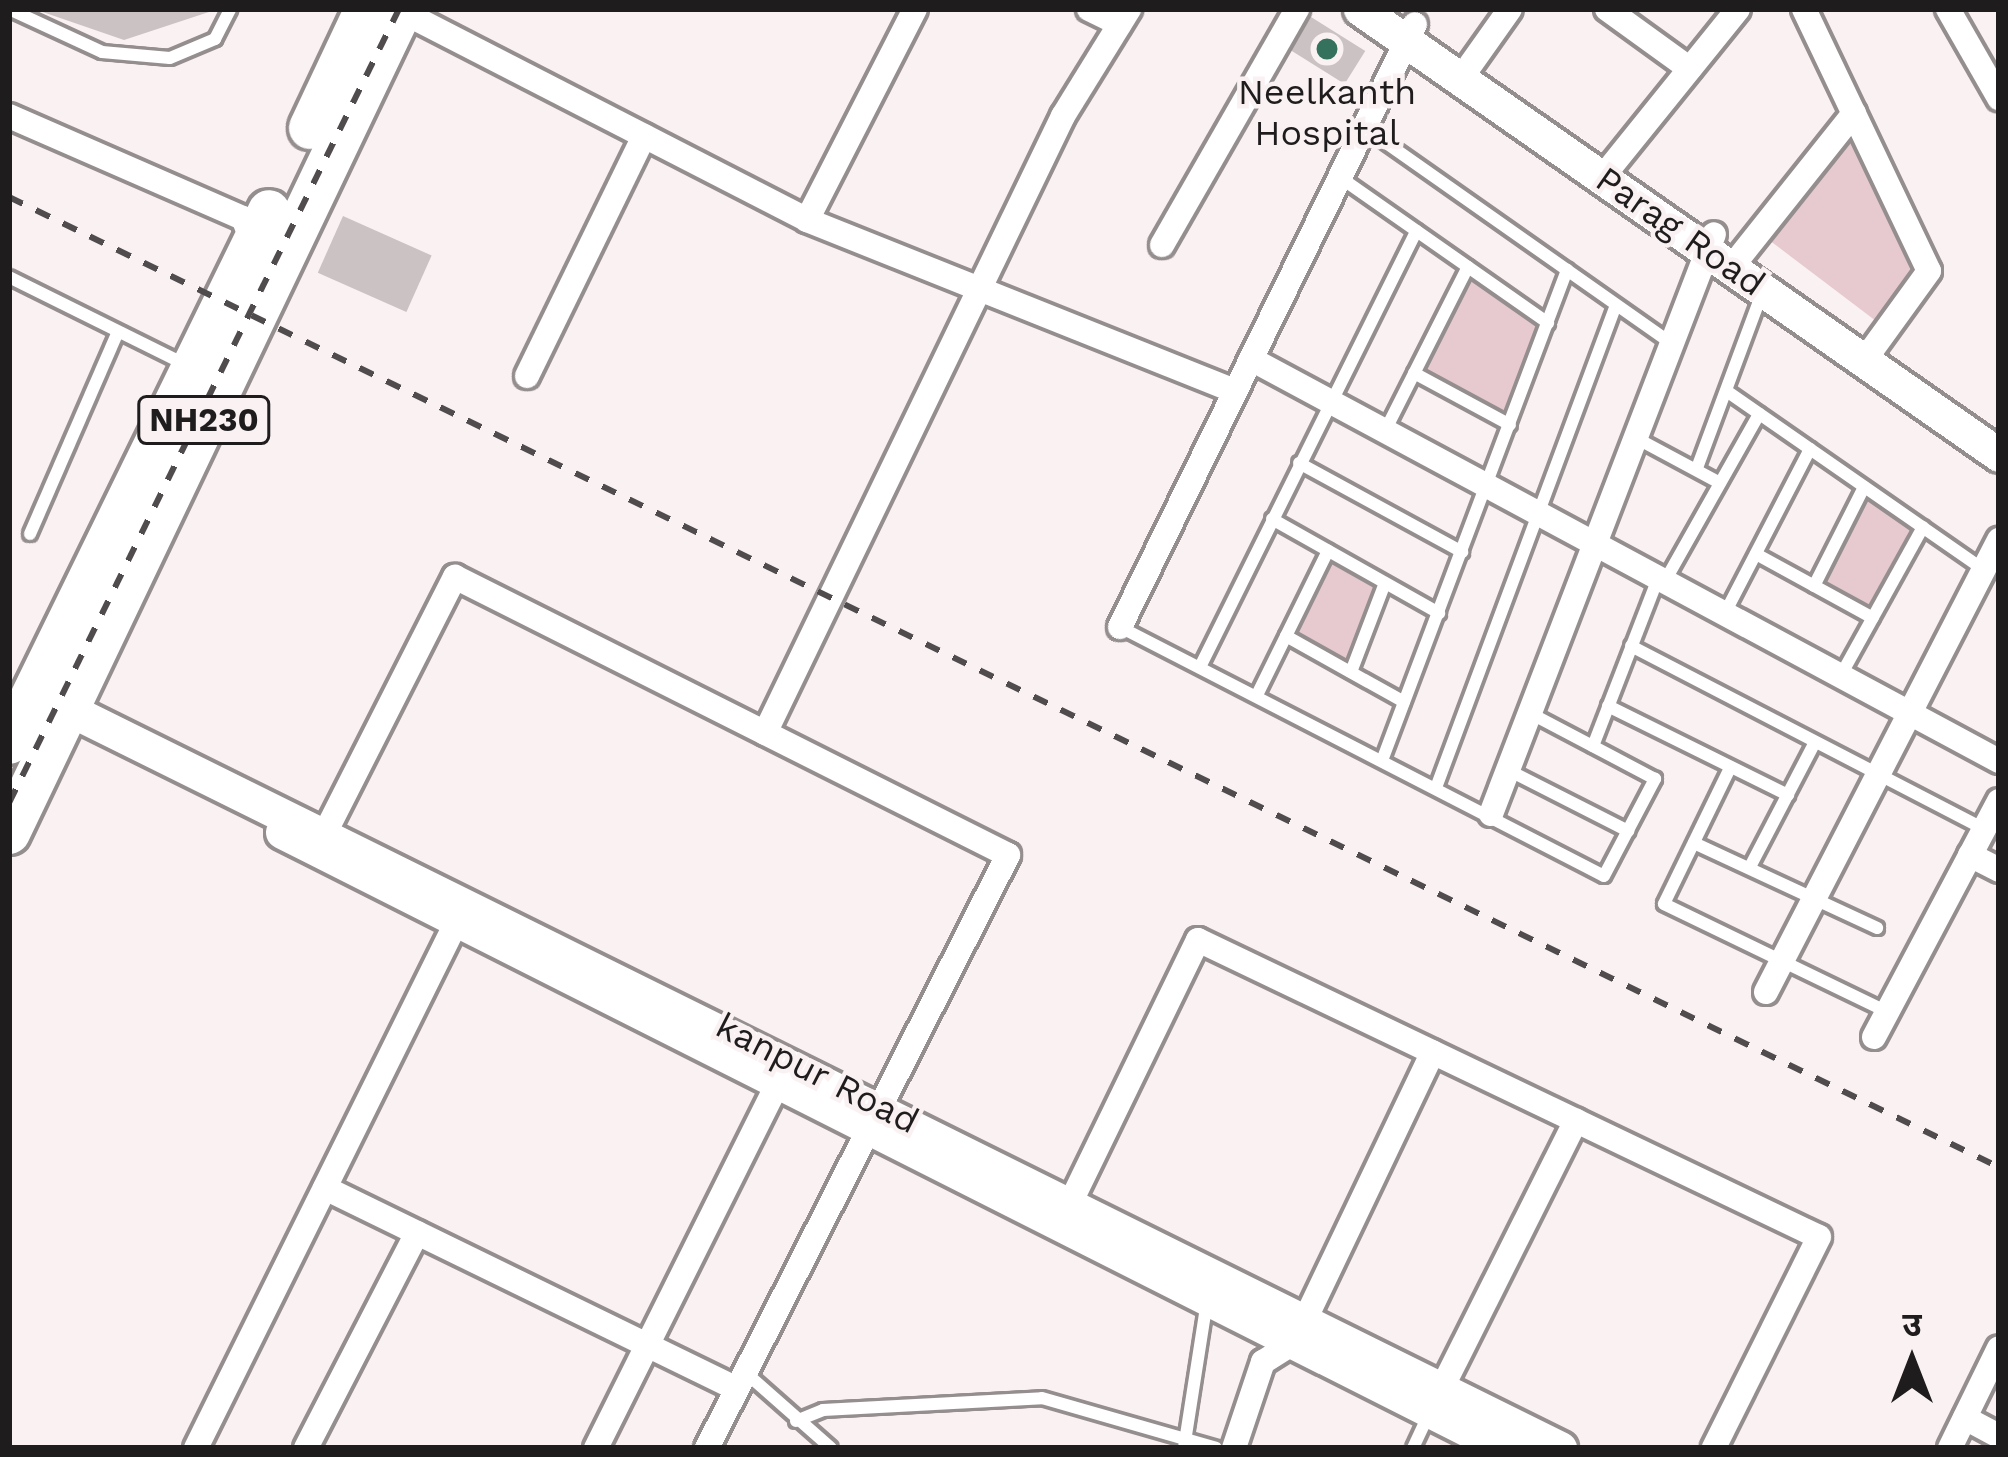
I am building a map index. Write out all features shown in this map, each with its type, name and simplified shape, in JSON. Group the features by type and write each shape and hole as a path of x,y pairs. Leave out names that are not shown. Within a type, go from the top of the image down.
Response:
{"highway":[{"name":"NH230","path":"9,743 254,244 390,10"},
{"name":"NH230","path":"9,832 70,710 390,10"}],"street":[{"path":"807,220 915,9"},
{"path":"765,733 978,292 1124,16 1089,9"},
{"path":"1162,245 1297,9"},
{"name":"Parag Road","path":"1360,9 1405,25 1471,64 1613,164 1763,290 1999,455"},
{"path":"1471,64 1510,9"},
{"path":"1607,9 1690,69"},
{"path":"1613,164 1738,9"},
{"path":"1804,9 1929,271 1874,347"},
{"path":"1948,9 1997,92"},
{"path":"390,10 807,220 1235,391"},
{"path":"1120,627 1364,128 1405,25"},
{"name":"Parag Road","path":"1405,25 1710,242 1742,254 1999,434"},
{"path":"1742,254 1854,113"},
{"path":"9,116 243,218 254,244"},
{"path":"527,376 644,136"},
{"path":"1491,814 1710,242"},
{"path":"1251,358 1999,761"},
{"path":"1766,992 1999,540"},
{"path":"327,829 455,577 1008,855 707,1448"},
{"path":"70,710 89,734 462,910 777,1084 873,1118"},
{"name":"kanpur Road","path":"70,710 327,829 462,910 1436,1400 1560,1448"},
{"path":"1874,1037 1999,801"},
{"path":"1970,855 1999,870"},
{"path":"196,1448 462,910"},
{"path":"1300,1332 1208,1300 1065,1214 1198,940 1819,1237 1714,1448"},
{"path":"1234,1448 1263,1362 1300,1332 1433,1052"},
{"path":"596,1448 777,1084"},
{"path":"1504,1448 1436,1400 1576,1121"},
{"path":"325,1188 647,1345 741,1381"},
{"path":"306,1448 417,1233"},
{"path":"1950,1448 1999,1348"},
{"path":"1965,1418 1999,1436"}],"lane":[{"path":"10,9 102,52 170,58 215,39 230,9"},
{"path":"1364,128 1672,344"},
{"path":"1340,178 1548,322"},
{"path":"1200,667 1416,231"},
{"path":"1385,431 1468,267"},
{"path":"1383,758 1568,270"},
{"path":"9,278 192,369"},
{"path":"1697,468 1763,290"},
{"path":"1437,785 1535,511 1616,305"},
{"path":"30,534 118,332"},
{"path":"1414,373 1510,425"},
{"path":"1727,392 1984,569"},
{"path":"1593,746 1661,580 1759,414"},
{"path":"1636,438 1720,483"},
{"path":"1725,614 1810,449"},
{"path":"1299,463 1462,552"},
{"path":"1814,586 1864,487"},
{"path":"1272,519 1439,613"},
{"path":"1840,676 1923,527"},
{"path":"1257,695 1328,551"},
{"path":"1756,554 1873,618"},
{"path":"1351,672 1385,583"},
{"path":"1120,627 1437,785 1604,876 1655,779 1530,713"},
{"path":"1286,635 1404,702"},
{"path":"1631,646 1984,829"},
{"path":"1609,706 1788,795"},
{"path":"1750,867 1814,744"},
{"path":"1730,768 1664,904 1887,1012"},
{"path":"1508,770 1628,831"},
{"path":"1694,842 1877,928"},
{"path":"1185,1443 1208,1300"},
{"path":"741,1381 831,1448"},
{"path":"796,1421 823,1410 1042,1398 1185,1443 1216,1448"},
{"path":"1414,1448 1436,1400"}],"shaded area":[{"path":"1851,130 1915,272 1876,321 1769,240"},
{"path":"1470,278 1539,326 1505,414 1424,370"},
{"path":"1867,498 1915,532 1872,609 1825,583"},
{"path":"1329,562 1375,588 1348,661 1293,635"}],"building":[{"path":"34,9 218,9 124,40"},
{"path":"1311,17 1365,51 1345,84 1290,50"},
{"path":"343,216 432,255 406,312 318,273"}],"railway":[{"path":"9,803 399,9"},
{"path":"9,197 1999,1167"}],"place":[{"name":"Neelkanth Hospital","path":"1327,49"}]}
